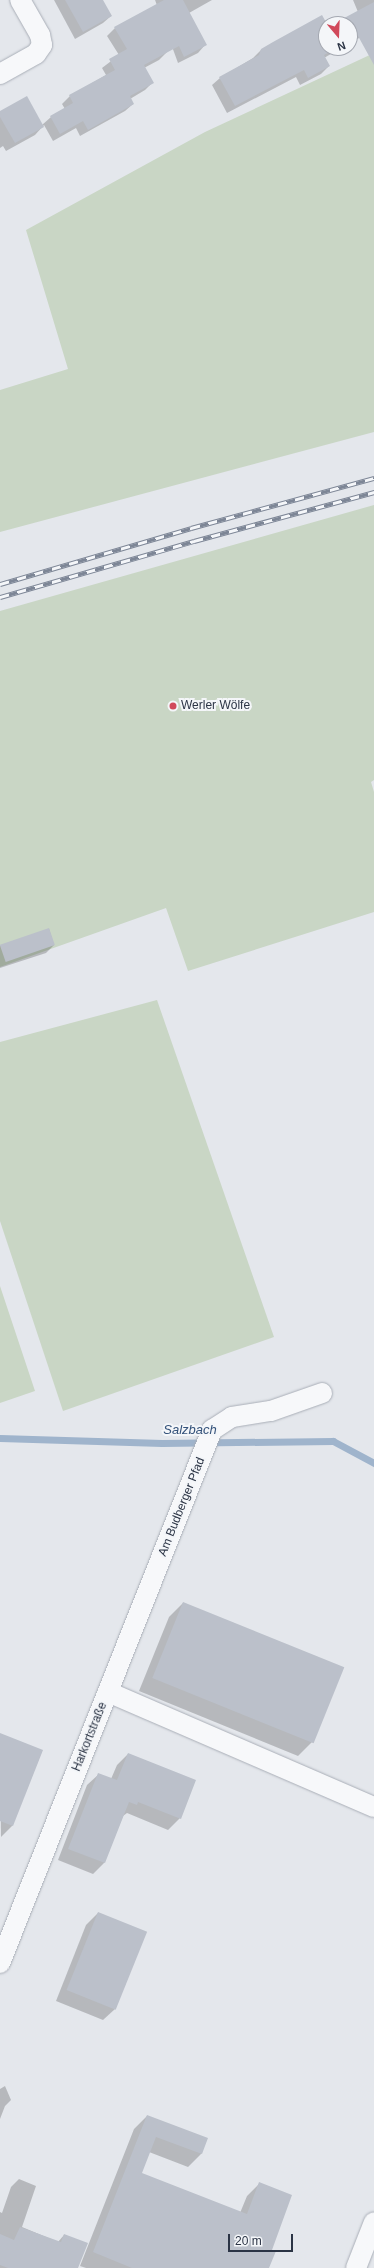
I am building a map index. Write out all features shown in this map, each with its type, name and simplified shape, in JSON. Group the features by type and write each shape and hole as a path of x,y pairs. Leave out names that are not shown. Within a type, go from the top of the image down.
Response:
{"street":[{"path":"0,74 36,54 42,45 40,35 20,0"},
{"name":"Am Budberger Pfad","path":"108,1692 212,1430 232,1417 270,1410 322,1393"},
{"name":"Harkortstraße","path":"0,1963 108,1692 374,1807"},
{"path":"356,2268 374,2222"}],"green space":[{"path":"374,53 374,432 0,532 0,390 68,369 26,230 205,132"},
{"name":"Werler Wölfe","path":"374,505 374,780 371,782 374,792 374,912 188,971 166,908 0,967 0,611"},
{"path":"157,1000 274,1337 63,1411 0,1221 0,1042"},
{"path":"0,1286 35,1391 0,1403"}],"building":[{"path":"65,0 103,0 112,16 83,32"},
{"path":"164,0 183,0 207,45 184,57 179,46 144,65 154,83 130,96 134,104 88,130 83,121 60,134 50,116 73,103 69,95 115,70 109,59 127,49 114,27"},
{"path":"374,2 374,65 358,36 358,16 348,16"},
{"path":"318,17 318,56 325,56 330,66 308,78 304,70 235,106 219,77 259,55 261,49"},
{"path":"27,96 44,127 15,143 0,117 0,111"},
{"path":"49,928 55,945 6,962 0,945"},
{"path":"183,1602 344,1667 314,1743 152,1678"},
{"path":"0,1733 43,1750 13,1826 0,1821"},
{"path":"128,1753 196,1780 181,1819 138,1802 137,1805 129,1802 105,1863 68,1849 98,1773 117,1780"},
{"path":"98,1912 147,1932 116,2010 67,1990"},
{"path":"147,2115 208,2138 202,2154 156,2137 142,2173 247,2214 259,2182 292,2195 272,2250 276,2251 269,2268 132,2268 93,2252"},
{"path":"20,2227 61,2242 64,2234 88,2243 78,2268 8,2268 0,2265 0,2234 14,2240"}],"waterway":[{"name":"Salzbach","path":"0,1438 162,1443 333,1441 374,1463"}],"railway":[{"path":"0,584 191,528 374,478"},
{"path":"0,597 194,541 374,492"}],"place":[{"name":"Werler Wölfe","path":"173,706"}]}
